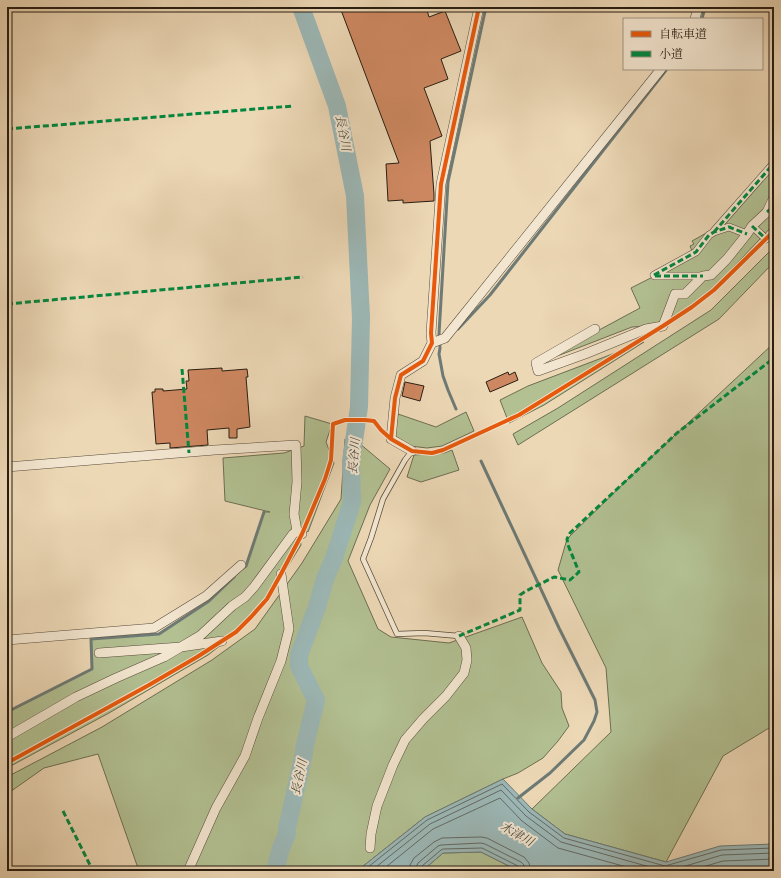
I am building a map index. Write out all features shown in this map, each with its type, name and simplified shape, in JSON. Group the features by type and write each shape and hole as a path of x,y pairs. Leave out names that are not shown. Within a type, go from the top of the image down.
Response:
{"street":[{"path":"412,451 391,439 395,398 401,375 423,361 432,342 431,333 441,184 479,7"},
{"path":"695,18 698,7"},
{"path":"432,342 446,338 660,70"},
{"path":"714,232 774,163"},
{"path":"766,239 750,230 729,227 709,235 696,252 654,276 711,275 727,259 750,230 771,209 774,197"},
{"path":"595,329 536,363 538,371 646,329 663,326 674,294 685,294 703,276"},
{"path":"7,467 296,445 297,482 294,514 300,532 293,534 245,597 232,606 200,635 164,657 76,697 8,737"},
{"path":"7,640 154,628 206,596 241,564"},
{"path":"188,871 216,808 246,756 258,718 281,661 289,629 281,574"},
{"path":"370,848 371,834 377,806 404,740 446,696 464,673 467,660 466,648 459,636"},
{"path":"99,654 181,647 222,641"}],"lane":[{"path":"412,451 405,460 383,499 363,559 397,634 424,633 459,636"}],"green space":[{"path":"774,166 774,224 713,289 665,325 632,327 534,365 640,308 631,288 694,256 690,246 694,244 692,241 708,232 710,236"},
{"path":"774,247 774,262 719,319 518,445 513,434 558,408 711,310"},
{"path":"644,342 544,405 509,423 500,400 528,386"},
{"path":"774,343 774,725 723,756 666,862 565,834 532,809 611,732 606,668 558,570 567,539 630,477"},
{"path":"466,412 474,431 442,446 427,448 410,446 394,435 398,414 436,427"},
{"path":"305,416 332,424 326,442 334,463 308,532 298,525 301,545 275,587 240,630 208,655 109,713 7,768 7,712 92,669 91,639 159,634 209,601 246,566 264,512 270,512 225,501 223,458 284,453 304,446"},
{"path":"353,438 390,469 370,505 348,561 378,629 391,637 449,643 522,617 542,663 561,692 562,708 569,726 543,758 518,773 425,817 357,871 139,871 98,754 44,768 7,794 7,777 102,727 212,660 255,629 302,563 341,499 345,439"},
{"path":"452,450 459,470 421,482 407,477 414,455 444,453"},
{"path":"481,852 519,871 422,871 443,853"}],"water":[{"name":"木津川","path":"503,779 532,809 565,834 666,862 720,846 774,844 774,871 519,871 481,852 443,853 422,871 357,871 425,817"}],"building":[{"path":"350,7 426,7 429,17 445,11 461,51 441,59 448,79 424,88 442,136 430,141 434,201 403,203 403,200 388,201 386,164 399,163 341,10"},
{"path":"222,368 222,371 247,369 248,377 246,377 250,427 237,429 237,438 229,438 229,428 207,430 208,445 170,448 170,443 156,444 152,392 155,392 155,389 163,389 163,391 187,389 186,381 189,381 188,370"},
{"path":"508,372 509,375 515,372 518,380 490,392 486,382"},
{"path":"405,382 424,386 420,401 402,396"}],"waterway":[{"name":"長谷川","path":"275,871 281,848 287,834 304,749 316,700 299,666 299,655 317,607 325,579 334,558 352,502 351,461 359,407 361,318 355,196 337,106 301,7"},
{"path":"456,409 443,376 439,354 448,182 486,7"},
{"path":"702,18 705,7"},
{"path":"458,329 490,295 666,70"},
{"path":"481,461 559,628 595,700 597,712 584,740 550,773 518,798"},
{"path":"243,568 246,566 264,512"},
{"path":"7,712 92,669 91,639 159,634 209,601 234,577"}],"marked path":[{"path":"7,129 293,106"},
{"path":"714,232 774,163"},
{"path":"767,212 774,206"},
{"path":"752,226 766,239"},
{"path":"654,275 696,252 709,235 714,232 729,227 747,234"},
{"path":"655,276 703,276"},
{"path":"7,304 303,277"},
{"path":"459,636 520,610 520,595 526,591 554,577 570,580 579,572 568,545 567,539 570,533 677,433 774,358"},
{"path":"182,369 189,453"},
{"path":"63,811 93,871"}],"cycle path":[{"path":"391,439 395,398 401,375 423,361 432,343 431,333 441,184 479,7"},
{"path":"7,763 197,657 236,632 251,617 267,599 302,534 325,479 331,460 333,424 345,420 374,421 391,439 412,451 432,453 443,450 519,415 692,307 714,290 774,231"}]}
